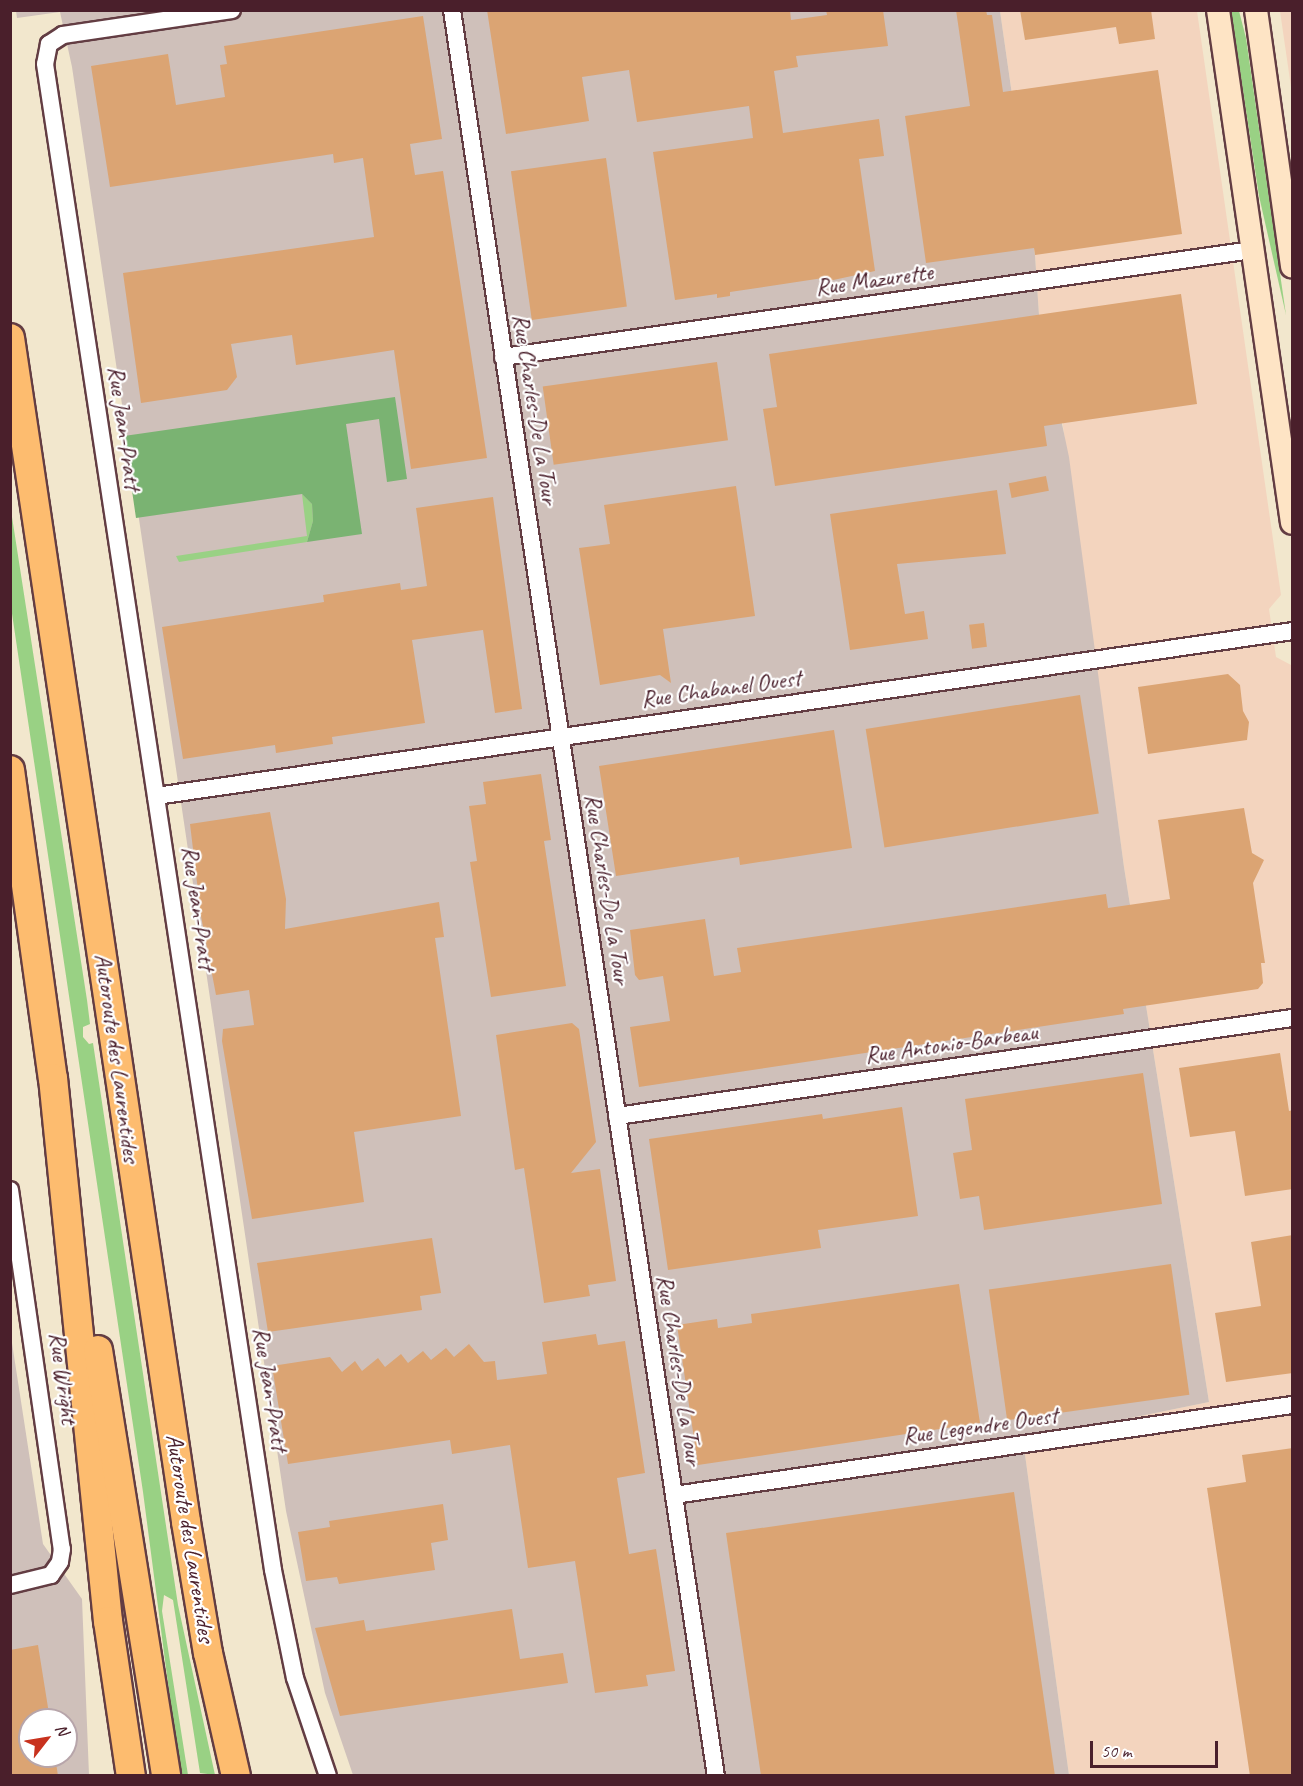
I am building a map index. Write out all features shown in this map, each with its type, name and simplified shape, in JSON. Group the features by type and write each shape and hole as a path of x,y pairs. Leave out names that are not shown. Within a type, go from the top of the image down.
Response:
{"highway":[{"name":"Autoroute des Laurentides","path":"10,338 186,1522 214,1682 236,1776"},
{"path":"10,770 53,1078 166,1776"},
{"path":"53,1078 108,1621 131,1776"},
{"path":"214,1682 255,1776"}],"main road":[{"path":"1218,10 1293,523"},
{"path":"1256,10 1293,266"}],"street":[{"name":"Rue Jean-Pratt","path":"232,10 63,35 49,44 45,64 277,1594 295,1678 328,1776"},
{"name":"Rue Charles-De La Tour","path":"452,10 716,1776"},
{"name":"Rue Mazurette","path":"503,357 1252,250"},
{"name":"Rue Chabanel Ouest","path":"156,796 1293,631"},
{"name":"Rue Antonio-Barbeau","path":"617,1116 1293,1018"},
{"name":"Rue Wright","path":"10,1190 62,1538 62,1556 55,1572 10,1585"},
{"name":"Rue Legendre Ouest","path":"674,1495 1293,1404"}],"shaded area":[{"path":"16,11 1000,11 1035,255 1039,315 1069,457 1124,867 1209,1402 1023,1440 1069,1775 353,1775 325,1693 286,1511 72,67 60,12 17,18"},
{"path":"1000,11 1197,11 1281,595 1269,609 1276,657 1291,665 1292,678 1292,1775 1069,1775 1023,1440 1209,1402 1124,867 1061,412 1039,315 1035,255"},
{"path":"1280,11 1292,11 1292,94"},
{"path":"10,1330 43,1544 82,1599 89,1775 11,1775"}],"green space":[{"path":"1231,11 1239,11 1246,38 1286,315 1259,196"},
{"path":"395,397 407,479 387,482 379,419 346,424 362,534 307,542 313,521 312,504 302,494 136,518 124,436"},
{"path":"302,494 312,504 313,521 307,542 179,562 176,556 307,536"},
{"path":"10,504 87,1000 90,1024 83,1027 83,1037 89,1044 93,1043 178,1605 215,1775 200,1773 173,1600 164,1595 162,1611 188,1775 180,1775 143,1492 11,607"}],"building":[{"path":"487,10 790,10 791,20 827,15 826,10 883,10 888,46 796,56 798,67 774,71 783,133 879,119 884,156 859,159 875,271 824,282 823,278 730,292 730,296 717,298 717,294 675,300 653,152 753,138 749,106 637,122 629,70 582,77 589,121 506,134"},
{"path":"956,10 986,10 987,15 992,15 1003,92 1158,70 1182,234 1035,255 1034,248 926,263 905,116 970,106"},
{"path":"1020,10 1151,10 1155,39 1119,44 1116,27 1025,40"},
{"path":"423,16 442,139 410,144 415,175 443,171 487,458 411,469 394,350 296,365 292,335 231,344 237,377 227,390 141,403 123,273 374,237 363,158 334,163 333,154 110,187 91,66 168,54 176,105 225,97 220,65 227,64 224,46"},
{"path":"606,158 627,307 532,320 511,171"},
{"path":"1181,294 1197,404 1044,426 1047,446 775,486 763,409 777,407 769,354"},
{"path":"717,362 728,440 554,465 543,386"},
{"path":"1046,476 1049,491 1012,498 1009,483"},
{"path":"736,486 755,616 663,629 671,683 660,675 600,685 579,548 610,544 604,505"},
{"path":"997,490 1006,554 897,564 905,614 924,611 928,639 850,650 830,514"},
{"path":"493,497 522,709 495,713 483,630 412,640 425,723 332,737 333,744 276,753 275,745 183,759 162,627 324,602 323,595 400,583 401,590 427,586 416,508"},
{"path":"984,623 987,647 972,649 969,625"},
{"path":"1228,674 1240,685 1243,711 1249,722 1247,740 1148,754 1138,687"},
{"path":"1080,695 1099,814 884,847 866,729"},
{"path":"834,730 852,848 740,865 739,857 616,876 599,766"},
{"path":"541,774 551,840 544,841 566,986 491,997 470,862 477,861 469,806 486,804 483,782"},
{"path":"1244,808 1252,853 1264,860 1253,883 1265,963 1261,963 1263,983 1258,989 1123,1009 1124,1014 639,1087 630,1027 670,1021 663,976 639,980 635,975 630,930 705,919 714,976 741,972 737,948 1106,894 1108,908 1170,899 1158,820"},
{"path":"270,812 286,899 285,929 439,902 444,937 435,938 461,1116 354,1132 364,1202 252,1219 222,1041 223,1029 254,1025 249,990 216,995 201,916 190,824"},
{"path":"572,1023 579,1029 596,1142 571,1173 600,1169 616,1281 588,1285 590,1296 544,1303 524,1168 515,1170 496,1035"},
{"path":"1280,1053 1289,1111 1293,1110 1293,1189 1245,1196 1235,1131 1190,1137 1179,1068"},
{"path":"1143,1073 1162,1204 984,1230 979,1196 960,1199 953,1153 972,1150 965,1099"},
{"path":"902,1107 918,1216 818,1230 821,1248 668,1270 649,1139 822,1114 823,1119"},
{"path":"1293,1235 1293,1373 1226,1382 1215,1313 1261,1306 1251,1242"},
{"path":"432,1238 441,1293 420,1296 422,1310 268,1332 257,1263"},
{"path":"1171,1264 1189,1395 1007,1420 989,1290"},
{"path":"959,1284 980,1423 698,1465 677,1325 717,1319 718,1328 752,1323 751,1314"},
{"path":"596,1334 598,1345 625,1341 645,1473 617,1478 629,1554 656,1549 675,1671 646,1675 648,1686 595,1693 575,1561 528,1568 510,1445 452,1454 450,1440 288,1464 272,1366 330,1357 342,1372 355,1361 362,1371 378,1358 385,1367 401,1354 408,1363 423,1351 431,1360 446,1348 454,1357 469,1344 484,1362 495,1361 497,1380 547,1374 542,1342"},
{"path":"1293,1448 1293,1776 1250,1776 1207,1488 1246,1482 1242,1455"},
{"path":"1014,1492 1055,1776 761,1776 726,1533"},
{"path":"443,1504 448,1540 431,1543 435,1570 339,1584 337,1577 306,1581 298,1532 330,1527 329,1521"},
{"path":"512,1609 520,1659 563,1653 568,1683 340,1716 315,1628 364,1620 366,1631"},
{"path":"38,1645 48,1708 18,1708 18,1768 57,1768 58,1776 10,1776 10,1650"}]}
